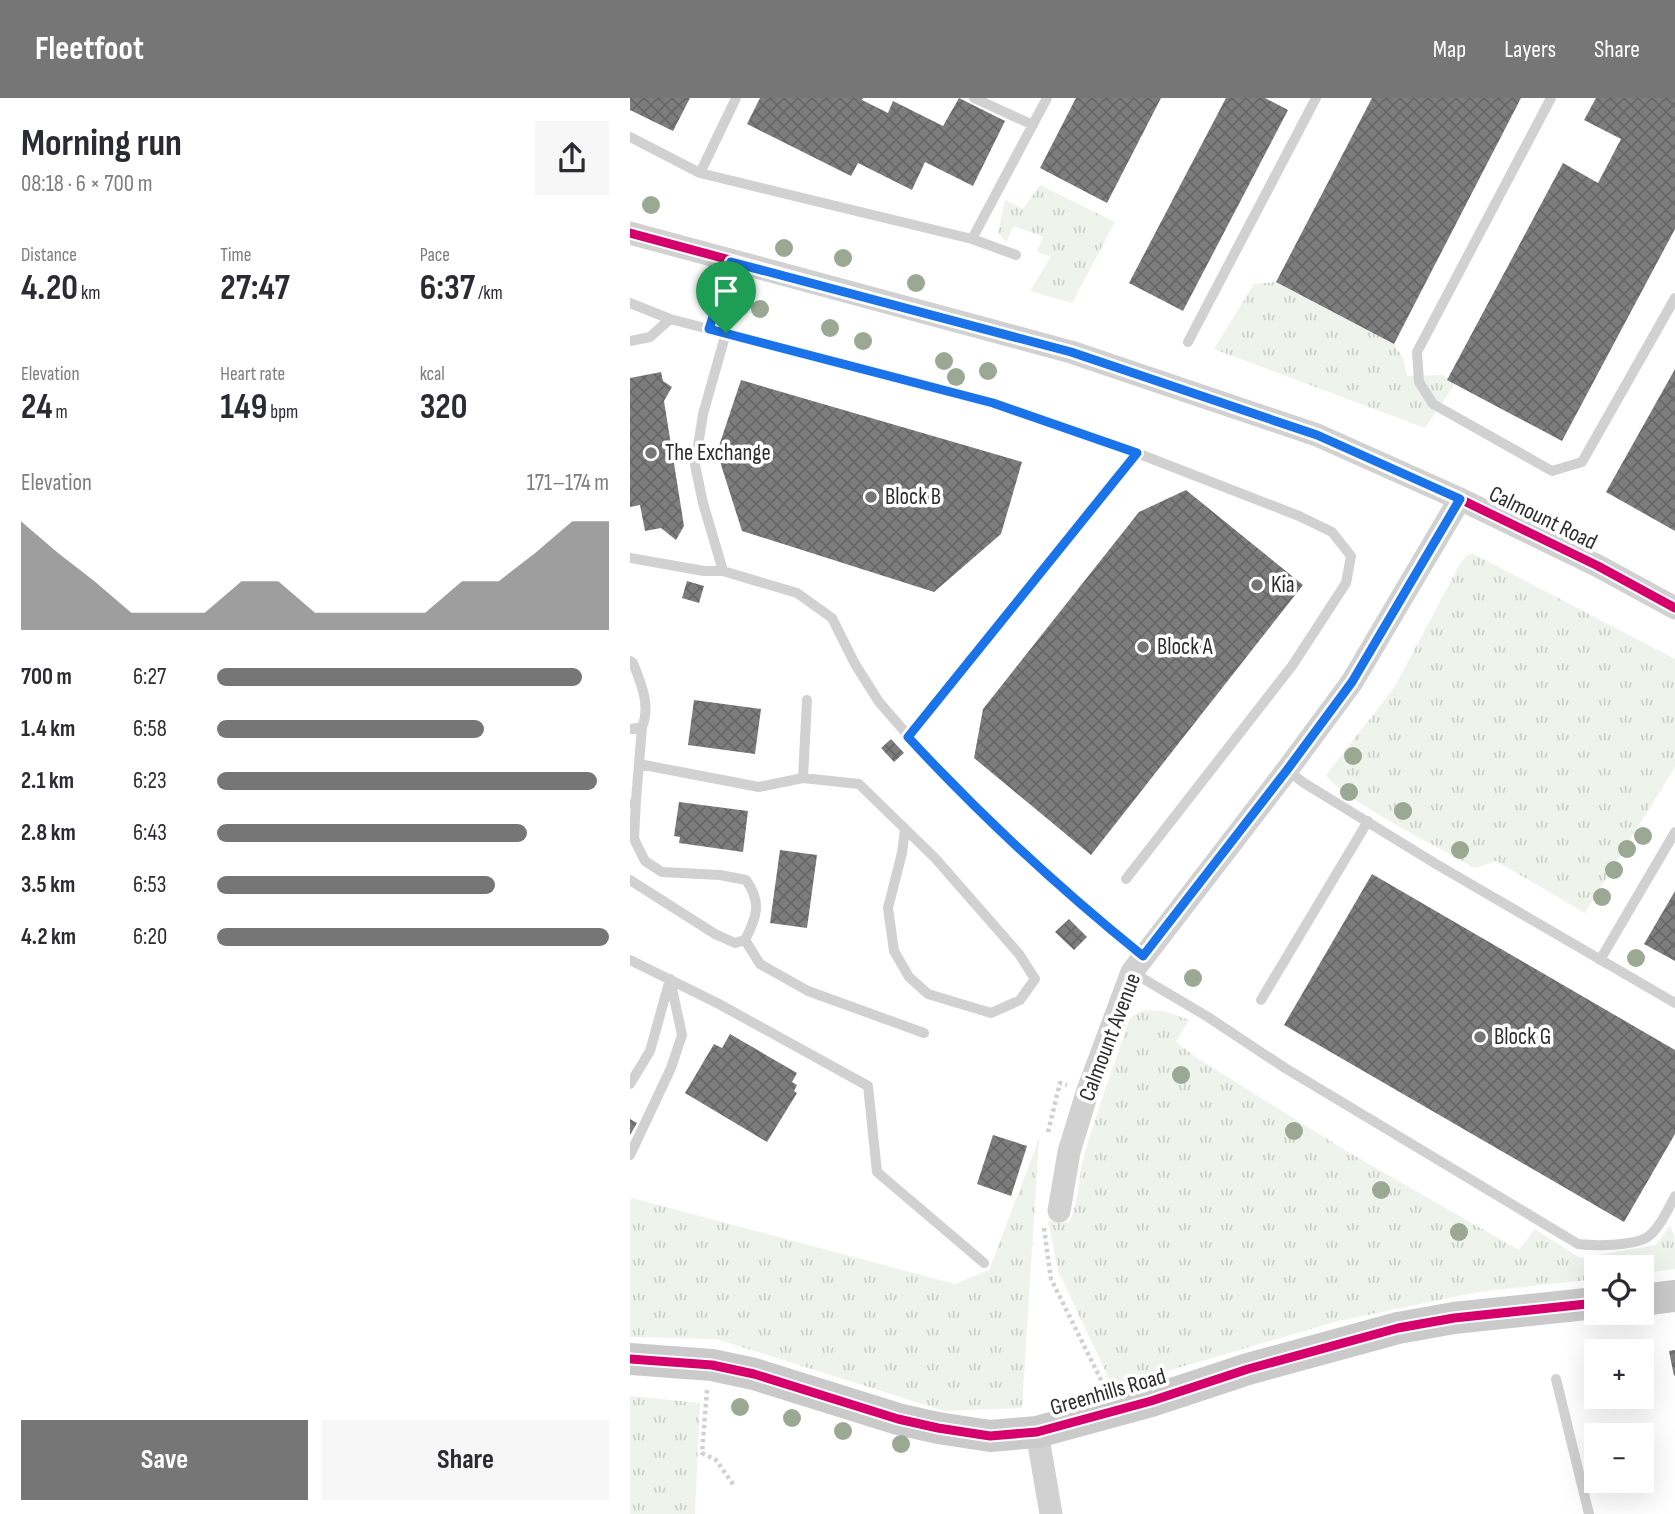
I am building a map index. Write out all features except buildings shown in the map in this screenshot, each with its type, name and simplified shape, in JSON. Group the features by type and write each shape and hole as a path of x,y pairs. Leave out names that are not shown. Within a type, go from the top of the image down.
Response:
{"main road":[{"path":"1654,1299 1675,1296"},
{"name":"Greenhills Road","path":"630,1359 712,1365 754,1374 898,1419 990,1436 1037,1432 1151,1401 1248,1368 1398,1328 1454,1318 1584,1304"}],"street":[{"name":"Calmount Road","path":"630,233 1071,352 1317,435 1460,499 1598,566 1675,608"},
{"name":"Calmount Avenue","path":"1059,1211 1073,1139 1087,1093 1138,964 1352,682 1460,499"},
{"path":"1037,1432 1051,1514"}],"lane":[{"path":"701,173 736,98"},
{"path":"974,98 1033,125"},
{"path":"972,239 1047,98"},
{"path":"1188,342 1316,98"},
{"path":"1552,98 1417,352 1419,382 1433,404 1552,471 1582,462 1675,298"},
{"path":"630,137 701,173 972,239 1016,255"},
{"path":"630,303 670,319 993,403 1137,453 1332,532 1350,556 1346,583 1292,666 1126,879"},
{"path":"630,341 650,337 670,319"},
{"path":"723,571 695,465 703,414 726,333"},
{"path":"908,737 1137,453"},
{"path":"630,558 704,571 723,571 797,593 832,618 855,664 879,702 908,737 987,817 1071,895 1138,964 1208,1017 1285,1068 1578,1244 1593,1246 1647,1237 1660,1222 1675,1196"},
{"path":"630,661 642,685 646,716 636,728 639,764 633,805 634,839 645,861 662,872 720,875 746,880 755,893 756,919 745,940 736,943 630,880"},
{"path":"803,778 807,700"},
{"path":"639,764 759,787 803,778 859,784 935,858 1019,954 1035,979 1020,1000 991,1013 929,994 909,977 894,951 888,908 902,853 905,829"},
{"path":"1287,770 1675,1003"},
{"path":"1261,1000 1368,821"},
{"path":"1600,960 1675,832"},
{"path":"745,940 760,964 808,991 924,1033"},
{"path":"630,960 868,1086 877,1172 984,1263"},
{"path":"630,1084 650,1051 670,979"},
{"path":"630,1155 671,1068 682,1035 670,979"},
{"path":"1556,1378 1588,1514"}],"path":[{"path":"709,329 731,262"},
{"path":"705,1406 702,1453 716,1460 735,1487"}],"green space":[{"path":"1040,185 1115,222 1072,303 1030,291 1051,257 1037,252 1043,237 1014,226 1006,242 998,233 1005,200 1023,209"},
{"path":"1276,282 1394,344 1403,358 1407,376 1443,375 1455,384 1425,428 1214,349 1254,284"},
{"path":"1472,553 1675,659 1675,767 1585,913 1496,861 1475,868 1371,810 1335,785 1326,775 1394,688 1460,564"},
{"path":"1143,1010 1164,1011 1189,1020 1176,1042 1197,1058 1348,1152 1519,1250 1535,1229 1580,1258 1584,1257 1584,1280 1478,1292 1338,1321 1113,1387 1058,1271 1048,1221 1069,1222 1072,1215 1083,1159 1130,1018"},
{"path":"1039,1139 1022,1408 944,1411 717,1339 630,1337 632,1198 955,1284 989,1270"},
{"path":"1670,1225 1675,1239 1675,1269 1654,1272 1654,1255 1598,1255 1656,1245"},
{"path":"630,1396 700,1403 695,1514 630,1514"}],"cycle path":[{"path":"630,233 1071,352 1317,435 1460,499 1598,566 1675,608"},
{"path":"630,1359 712,1365 754,1374 898,1419 990,1436 1037,1432 1151,1401 1248,1369 1398,1328 1454,1318 1584,1304"}],"place":[{"name":"The Exchange","path":"651,453"},
{"name":"Block B","path":"871,497"},
{"name":"Kia","path":"1257,585"},
{"name":"Block A","path":"1143,647"},
{"name":"Block G","path":"1480,1037"}],"route":[{"path":"731,262 1071,352 1317,435 1460,499 1352,682 1143,956 1071,895 987,817 908,737 1137,453 993,403 726,333 709,329 731,262"}]}
